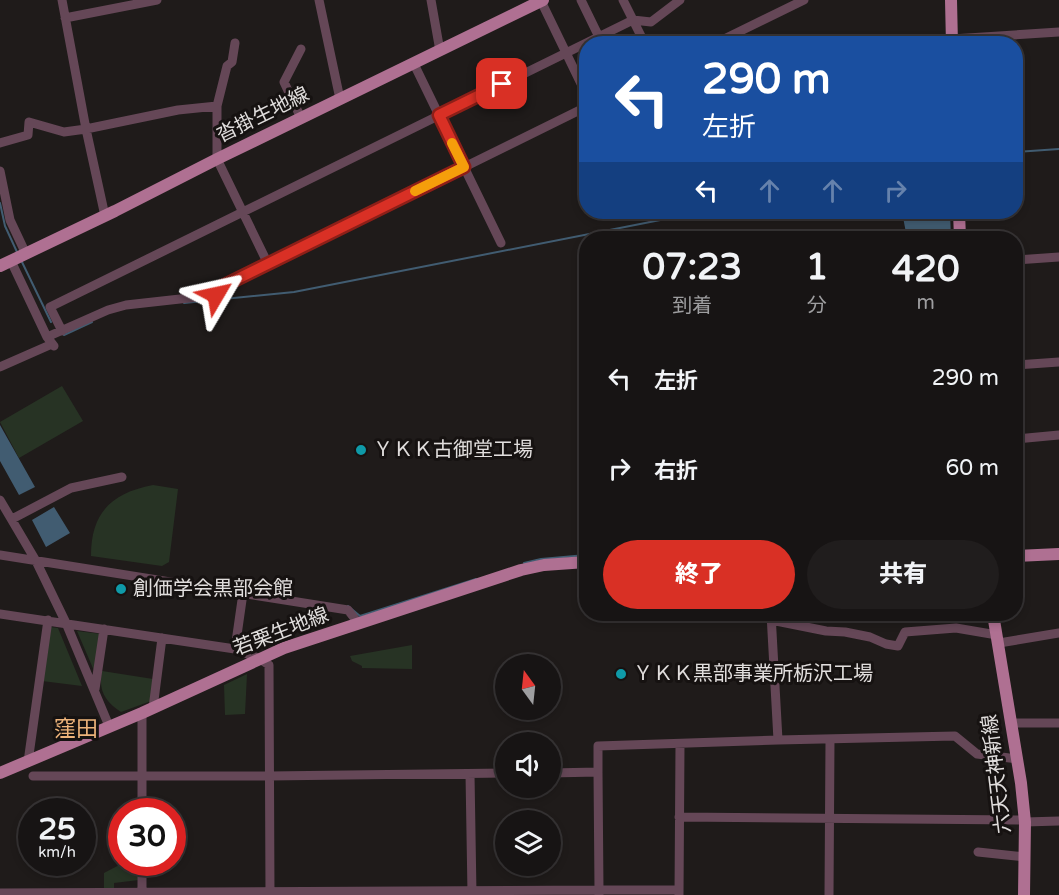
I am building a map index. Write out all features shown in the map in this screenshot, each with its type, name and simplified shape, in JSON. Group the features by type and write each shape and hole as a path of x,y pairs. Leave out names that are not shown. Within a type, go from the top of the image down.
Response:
{"main road":[{"path":"951,0 952,36"},
{"name":"沓掛生地線","path":"6,263 542,1"},
{"path":"1023,556 1059,554"},
{"name":"若栗生地線","path":"0,773 148,710 284,648 521,570 544,565 579,562"},
{"name":"六天天神新線","path":"994,621 1018,759 1025,821 1024,895"}],"street":[{"path":"62,0 105,216"},
{"path":"65,18 157,0"},
{"path":"319,0 340,99"},
{"path":"431,0 440,51"},
{"path":"581,0 599,36"},
{"path":"623,0 641,36"},
{"path":"601,36 633,20 651,22 680,0"},
{"path":"730,36 804,0"},
{"path":"542,1 579,80"},
{"path":"1011,36 1059,32"},
{"path":"235,44 232,62 227,66 217,106 217,159 268,264"},
{"path":"62,331 50,307 579,47"},
{"path":"301,50 284,82 302,118"},
{"path":"414,64 501,243"},
{"path":"0,143 28,135 29,122 64,132 178,110 217,106"},
{"path":"0,367 51,342 62,331 126,304 216,295 219,288 579,110"},
{"path":"0,171 10,220 26,254"},
{"path":"1023,260 1059,257"},
{"path":"6,263 51,342"},
{"path":"1023,365 1059,362"},
{"path":"1023,438 1059,435"},
{"path":"12,519 71,488 122,477"},
{"path":"0,500 36,561 66,623 109,726"},
{"path":"0,555 348,610 359,624"},
{"path":"236,649 243,593"},
{"path":"0,614 236,649 269,665 270,894"},
{"path":"28,762 48,620"},
{"path":"771,621 778,740"},
{"path":"787,621 826,631 870,637 898,646 905,632 956,628 998,639 1059,633"},
{"path":"95,689 104,629"},
{"path":"142,798 148,710 162,638"},
{"path":"1012,723 1059,723"},
{"path":"599,893 598,746 955,736 977,754 1018,759"},
{"path":"828,895 830,740"},
{"path":"0,893 679,893 680,745"},
{"path":"561,773 598,772"},
{"path":"33,776 495,773"},
{"path":"470,774 472,893"},
{"path":"679,817 1059,821"},
{"path":"978,852 1024,857"},
{"path":"142,876 142,894"}],"green space":[{"path":"62,386 83,421 19,458 0,422"},
{"path":"153,485 178,489 169,562 162,566 91,556 95,527 107,507 126,493"},
{"path":"50,627 58,628 82,686 42,681"},
{"path":"77,631 101,634 95,673"},
{"path":"412,645 412,669 362,668 352,661 350,656"},
{"path":"102,671 153,679 151,701 121,712 104,695 101,684"},
{"path":"247,674 245,714 225,715 224,685"},
{"path":"108,871 108,876 139,876 139,880 114,883 114,889 104,889 104,873"}],"water":[{"path":"903,219 950,219 951,231 906,231"},
{"path":"0,425 35,487 19,495 0,461"},
{"path":"54,507 70,533 46,547 32,520"}],"waterway":[{"path":"1023,152 1059,149"},
{"path":"0,203 5,226 17,252"},
{"path":"604,231 665,219"},
{"path":"184,303 294,292 579,236"},
{"path":"21,260 51,322"},
{"path":"64,335 92,322"},
{"path":"524,563 579,556"},
{"path":"348,606 360,616 476,579"}],"slow traffic":[{"path":"415,191 464,167 452,143"}],"place":[{"name":"ＹＫＫ古御堂工場","path":"361,450"},
{"name":"創価学会黒部会館","path":"121,589"},
{"name":"ＹＫＫ黒部事業所栃沢工場","path":"621,674"}],"district":[{"name":"窪田","path":"76,729"}],"route":[{"path":"216,295 219,288 464,167 439,115 502,84"}]}
